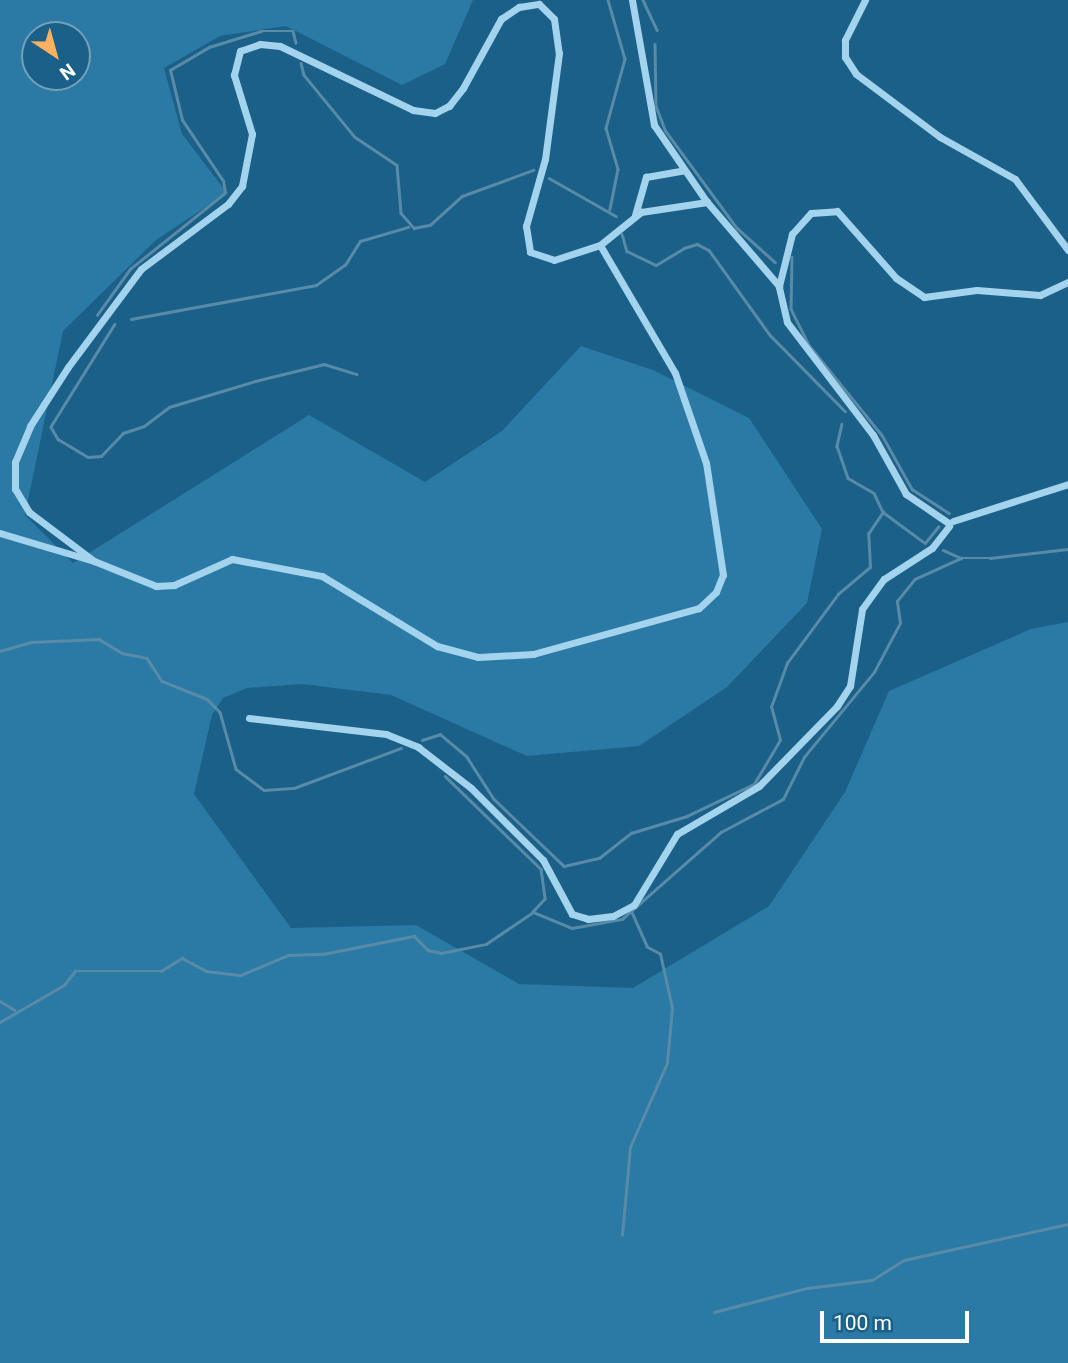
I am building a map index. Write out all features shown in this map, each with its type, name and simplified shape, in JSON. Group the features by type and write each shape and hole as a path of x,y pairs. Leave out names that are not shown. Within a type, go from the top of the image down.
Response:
{"street":[{"path":"632,0 654,125 706,202 779,286 793,332 873,435 902,489 950,523"},
{"path":"865,0 845,40 845,57 856,74 940,137 1015,179 1068,250"},
{"path":"94,561 23,505 13,482 15,462 56,386 141,269 228,204 242,186 252,134 234,75 233,60 240,51 260,44 280,46 413,110 435,113 449,106 463,89 505,15 529,4 542,6 554,19 559,53 545,159 525,242 535,257 549,261 600,245 635,215 706,202"},
{"path":"635,215 646,177 684,170"},
{"path":"779,286 794,229 804,217 828,209 848,219 917,295 977,290 1040,295 1068,282"},
{"path":"0,533 94,561 156,586 183,582 215,562 232,559 322,576 437,646 478,657 533,654 698,608 716,592 723,575 706,463 676,373 600,245"},
{"path":"249,718 379,733 418,747 471,788 543,860 572,914 588,919 613,916 639,898 672,839 759,786 841,702 851,680 862,608 884,579 932,548 950,523 1068,484"}],"shaded area":[{"path":"0,0 473,0 445,64 402,85 286,26 220,36 164,68 182,134 227,193 156,240 63,331 25,515 73,563 309,415 425,482 502,431 581,346 653,370 749,418 822,529 807,603 727,687 639,746 527,756 391,695 302,684 247,688 223,698 212,715 194,794 291,928 416,925 519,984 633,988 769,906 845,792 889,691 1031,629 1068,622 1068,1363 0,1363"}],"waterway":[{"path":"608,0 625,59 606,128 618,169 610,209"},
{"path":"643,0 657,30"},
{"path":"97,315 130,269 225,193 223,181 182,120 170,70 209,47 261,31 293,31 296,43"},
{"path":"655,44 656,106 665,130 737,228 775,262"},
{"path":"301,63 304,75 355,137 397,165 401,213 414,228 430,225 462,196 533,170"},
{"path":"549,178 616,216"},
{"path":"131,319 316,285 345,265 360,241 408,227"},
{"path":"622,234 627,251 656,265 684,248 697,244 709,250 770,335 845,411"},
{"path":"792,257 791,309 809,345 882,435 912,489 949,513"},
{"path":"115,324 51,427 58,439 88,457 101,456 123,433 144,426 169,407 324,364 357,374"},
{"path":"842,424 837,446 848,478 874,493 883,512 925,543 938,527"},
{"path":"422,740 440,734 467,757 494,799 564,866 599,858 631,833 687,816 754,784 780,740 771,707 787,663 838,594 870,567 868,534 883,512"},
{"path":"943,550 961,558 990,558 1068,549"},
{"path":"0,1022 64,985 75,971 161,971 182,958 206,971 241,975 288,955 323,954 414,936 428,950 441,953 486,944 533,912 572,928 622,919 721,832 783,799 804,757 874,672 900,623 897,601 915,579 961,558"},
{"path":"0,651 31,642 99,639 122,653 147,658 162,681 207,699 220,712 236,769 264,790 294,788 401,748"},
{"path":"445,776 541,869 545,899 533,912"},
{"path":"622,1235 630,1147 667,1063 672,1008 660,954 647,947 632,913"},
{"path":"0,1001 15,1010"},
{"path":"714,1312 807,1288 872,1280 904,1260 1068,1224"}]}
